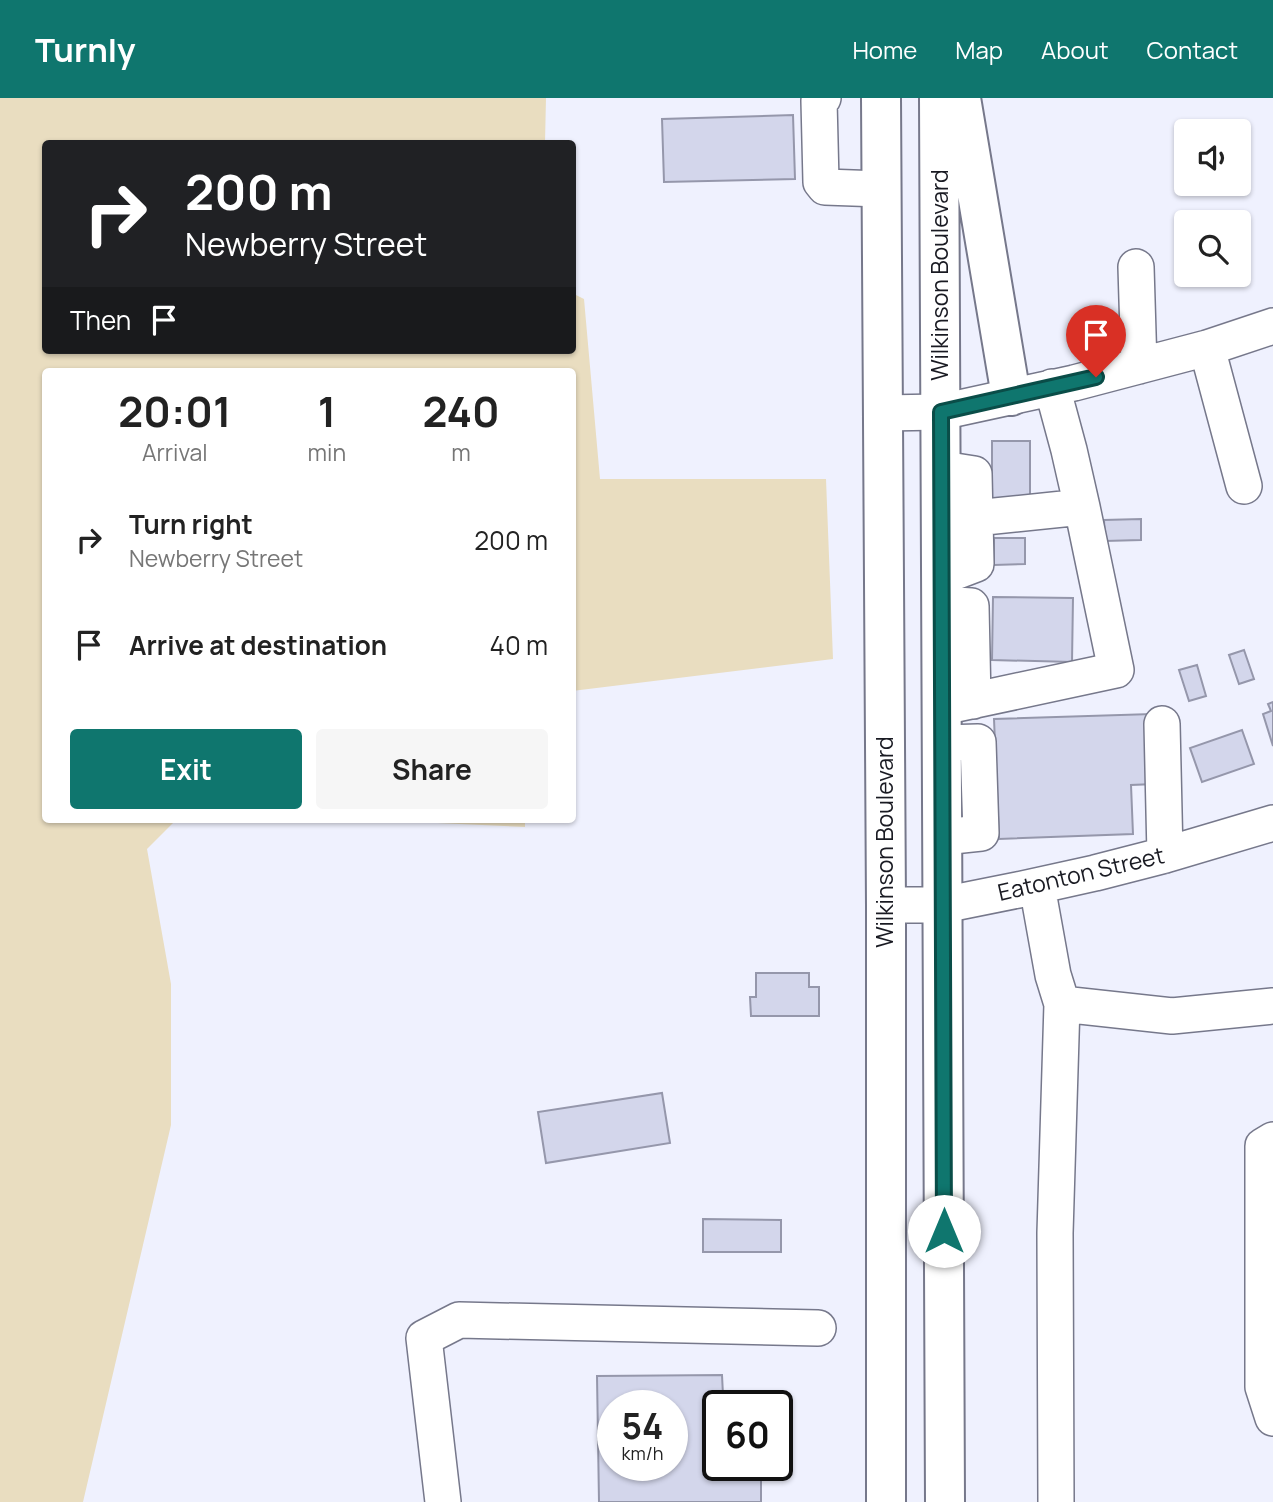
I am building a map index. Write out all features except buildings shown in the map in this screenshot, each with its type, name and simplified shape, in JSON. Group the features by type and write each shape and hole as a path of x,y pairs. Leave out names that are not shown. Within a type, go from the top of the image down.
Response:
{"main road":[{"name":"Wilkinson Boulevard","path":"881,98 886,905 886,1502"},
{"name":"Wilkinson Boulevard","path":"939,98 942,469 958,519 942,591 953,717 943,837 945,1502"},
{"path":"961,98 1011,396"}],"street":[{"path":"823,98 819,101 821,182 825,187 881,189"},
{"path":"1136,267 1139,366"},
{"path":"883,412 941,412 1139,366 1207,348 1273,326"},
{"path":"1207,348 1244,486"},
{"path":"953,717 1116,670 1082,507 1052,387"},
{"path":"958,519 1082,507"},
{"path":"1162,724 1165,855"},
{"name":"Eatonton Street","path":"886,905 943,905 1037,886 1165,855 1273,823"},
{"path":"1037,886 1053,975 1062,1004 1055,1233 1056,1502"},
{"path":"1062,1004 1172,1016 1273,1006"},
{"path":"1273,1140 1263,1146 1263,1387 1273,1418"},
{"path":"443,1502 424,1338 459,1320 818,1328"}],"shaded area":[{"path":"0,98 546,98 545,140 42,140 42,354 576,354 576,295 584,299 600,479 826,479 833,659 576,691 576,368 42,368 42,823 173,823 147,849 171,984 171,1125 83,1502 0,1502"},
{"path":"436,823 525,823 525,827"}],"route":[{"path":"944,1231 941,412 1096,377"}]}
